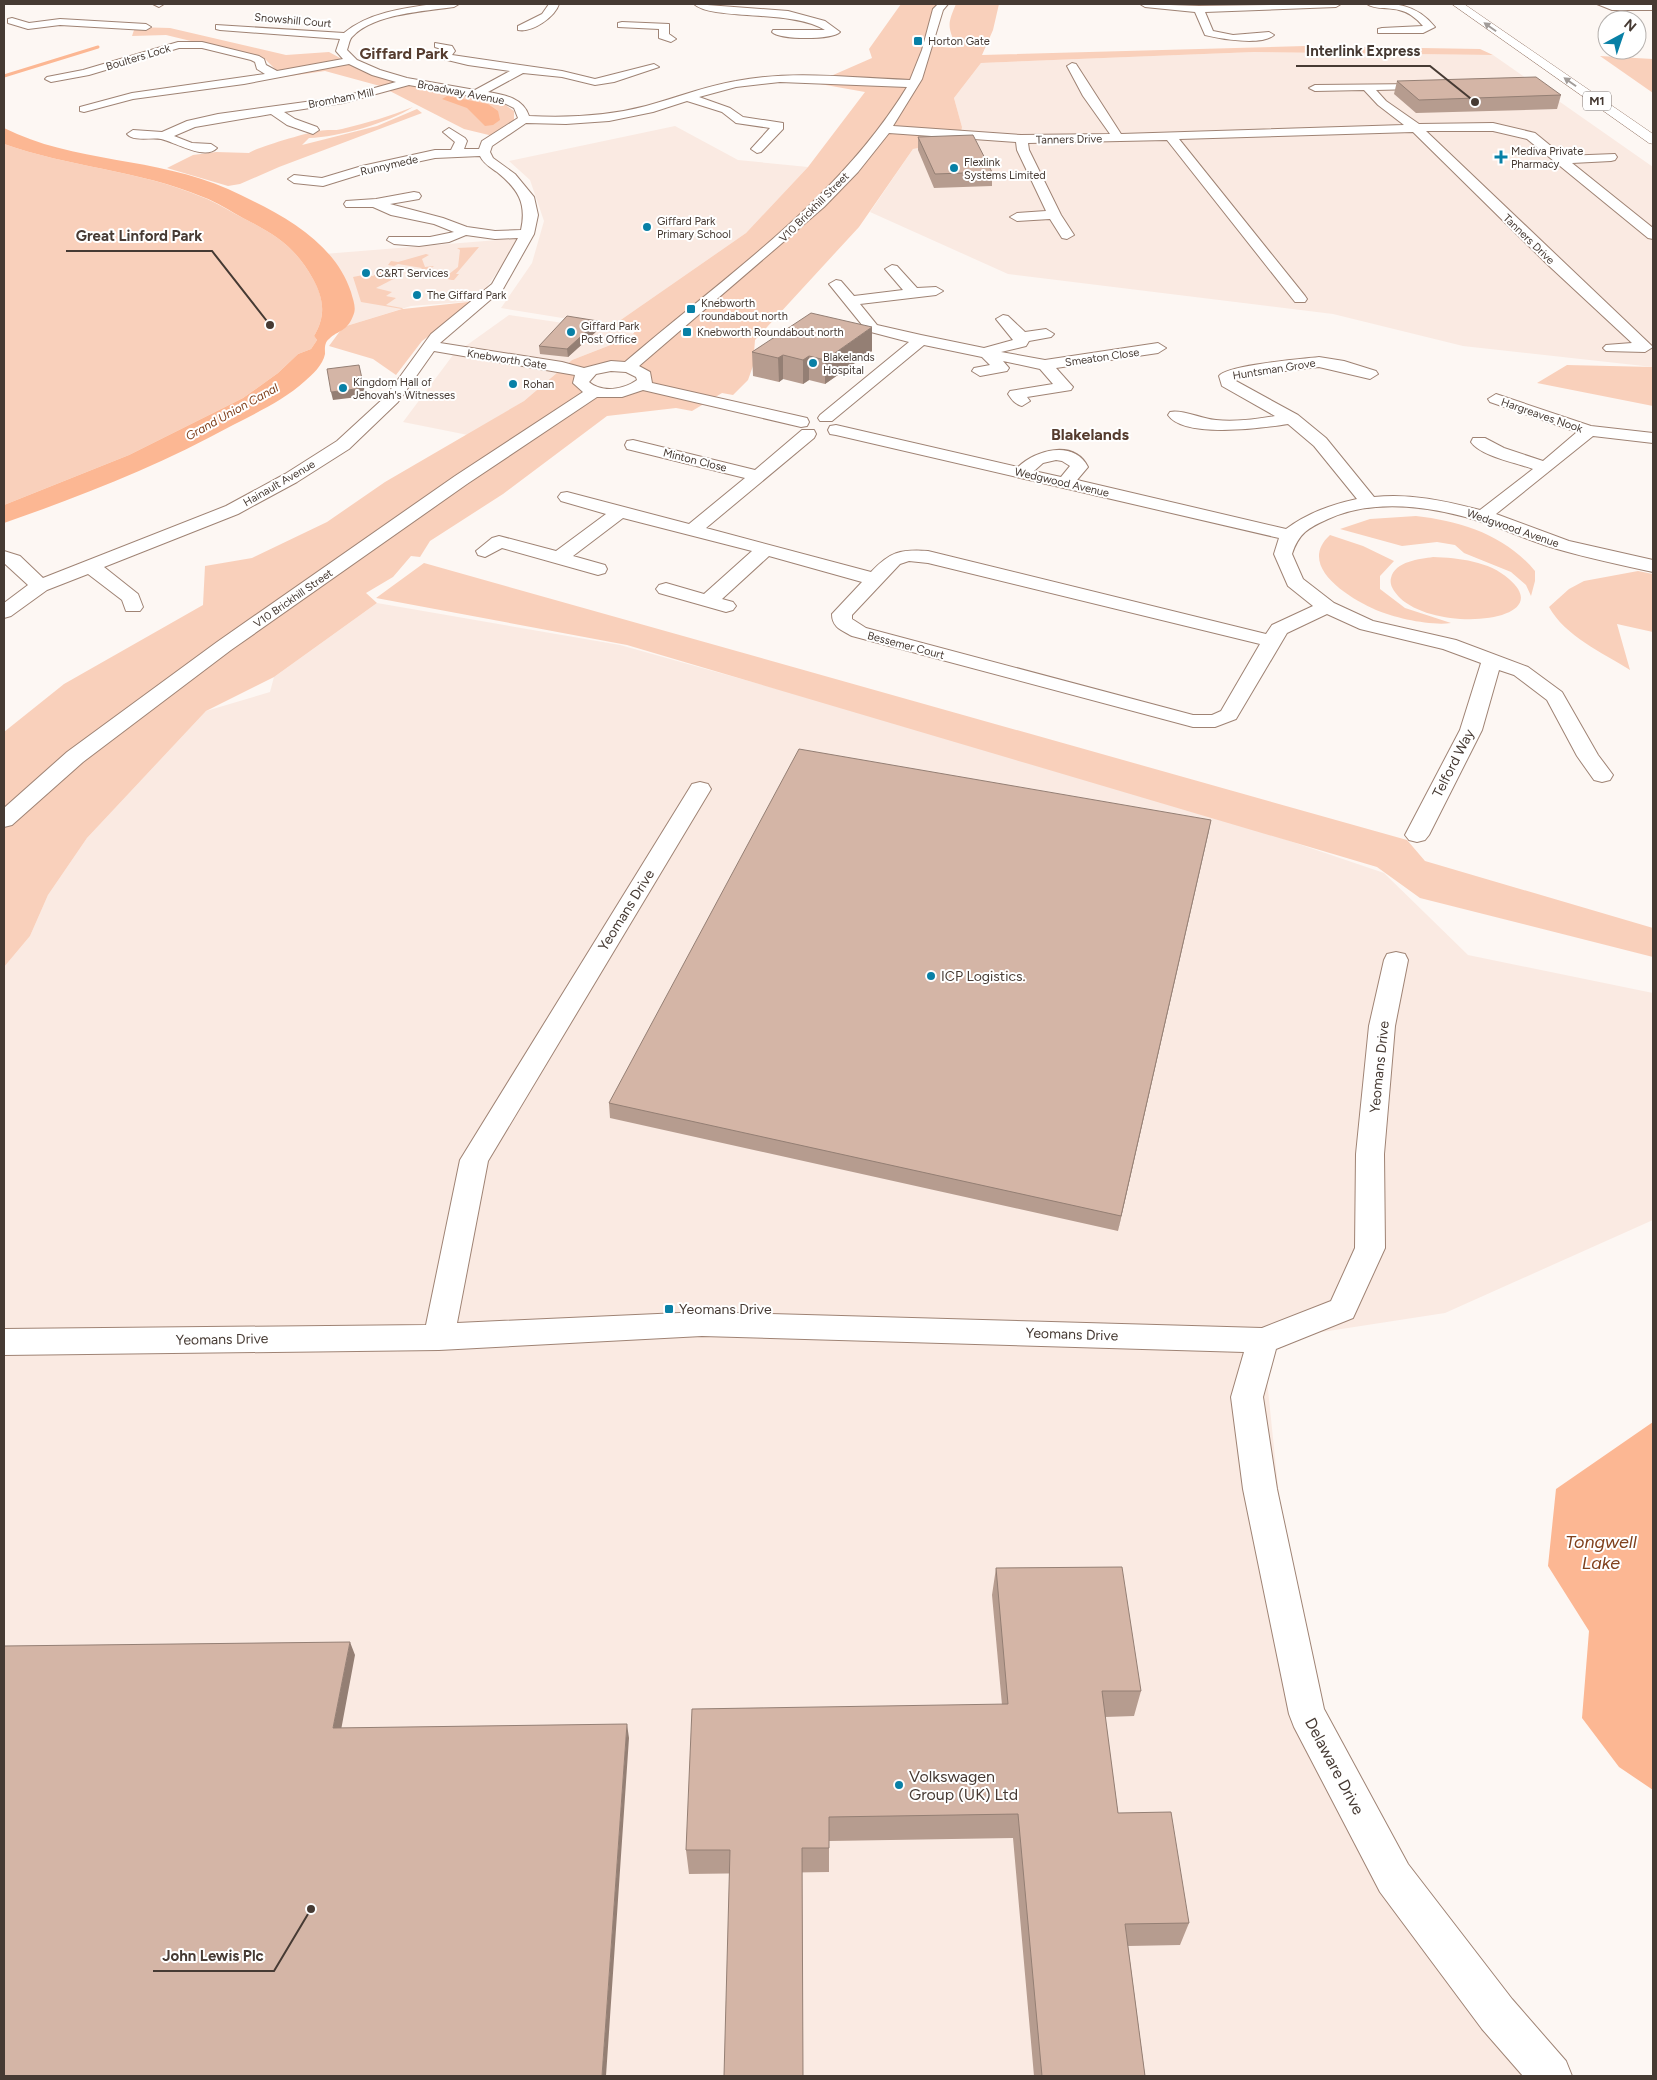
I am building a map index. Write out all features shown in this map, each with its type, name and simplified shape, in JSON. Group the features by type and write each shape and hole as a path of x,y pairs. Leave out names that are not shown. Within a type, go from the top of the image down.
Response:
{"highway":[{"name":"M1","path":"1458,5 1653,140"}],"street":[{"path":"349,61 342,53 341,44 347,36 359,28 391,15 454,4"},
{"path":"522,28 546,16 553,10 554,4"},
{"name":"V10 Brickhill Street","path":"629,367 664,334 776,246 867,153 886,129 914,84 925,57 938,9 943,4"},
{"path":"1145,4 1199,9 1336,4"},
{"path":"1372,4 1401,7 1416,11 1430,26 1423,30 1382,31"},
{"path":"1602,4 1612,7 1653,6"},
{"path":"697,8 787,14 814,20 838,36 777,32"},
{"path":"1199,9 1209,33 1233,38 1269,36"},
{"path":"8,19 26,12"},
{"path":"8,19 28,26 46,17 71,12"},
{"path":"46,17 146,27"},
{"path":"622,25 667,32 675,19"},
{"name":"Snowshill Court","path":"236,27 255,20"},
{"name":"Snowshill Court","path":"220,27 347,36"},
{"name":"Boulters Lock","path":"51,79 85,72 166,47 190,44 202,45 254,58 260,61 261,67 276,75"},
{"path":"429,60 443,56 450,51 439,44"},
{"path":"443,56 468,62 562,74 595,82 610,80 654,67"},
{"path":"84,109 132,96 234,83 349,61"},
{"name":"Broadway Avenue","path":"349,61 380,74 408,82 503,98 517,104 522,110 524,120"},
{"name":"Tanners Drive","path":"1072,66 1089,96 1118,138"},
{"path":"477,94 522,69"},
{"path":"430,346 436,337 498,286 527,234 531,215 527,197 511,177 488,160 484,152 486,144 524,120 608,118 637,112 735,84 768,79 824,79 914,84"},
{"path":"813,91 824,79"},
{"name":"Bromham Mill","path":"133,134 168,137 191,124 218,118 343,100 408,82"},
{"path":"866,82 893,93 905,120 915,128 929,133"},
{"path":"1315,88 1416,86"},
{"name":"Tanners Drive","path":"1367,87 1382,103 1416,128 1545,254 1649,350"},
{"path":"686,98 726,110 740,120 783,122 758,149"},
{"name":"Bromham Mill","path":"274,111 291,122 313,130"},
{"name":"Tanners Drive","path":"886,129 1020,139 1493,127 1531,136 1653,235"},
{"path":"449,132 461,141 456,153"},
{"path":"1170,136 1300,299"},
{"path":"168,137 190,147 211,148"},
{"name":"Tanners Drive","path":"1020,139 1023,150 1054,215 1067,235"},
{"path":"394,150 392,151 395,154 410,160"},
{"name":"Runnymede","path":"294,179 326,187 362,170 456,153 484,152"},
{"path":"1561,160 1611,157"},
{"path":"351,204 375,203 414,196"},
{"path":"375,203 396,212 438,221 464,231 495,236 527,234"},
{"path":"1017,217 1054,215"},
{"path":"394,240 404,243 439,240 459,235 464,231"},
{"path":"892,269 913,293"},
{"name":"Smeaton Close","path":"836,284 872,328 1045,365 1158,348"},
{"path":"850,301 936,291"},
{"path":"1003,319 1021,337"},
{"name":"Smeaton Close","path":"987,353 996,348 1021,343 1021,337 1046,334"},
{"path":"692,530 758,476 805,428 810,418 831,424 921,340"},
{"name":"Knebworth Gate","path":"430,346 585,373"},
{"name":"Hainault Avenue","path":"4,612 40,586 232,510 291,478 342,445 392,399 430,346"},
{"name":"Tanners Drive","path":"1611,348 1649,350"},
{"path":"980,371 1001,368 987,353"},
{"name":"Huntsman Grove","path":"1369,502 1320,442 1292,419 1228,383 1227,376 1239,372 1319,362 1344,366 1370,374"},
{"name":"Smeaton Close","path":"1022,400 1016,394 1065,387 1045,365"},
{"path":"605,366 629,367 644,375 645,382 624,392 595,391 581,383 581,378 585,373 605,366"},
{"path":"641,385 805,428"},
{"name":"V10 Brickhill Street","path":"4,820 76,757 224,646 462,480 595,391"},
{"name":"Hargreaves Nook","path":"1496,399 1589,431 1653,438"},
{"path":"1176,415 1187,420 1232,426 1292,419"},
{"name":"Wedgwood Avenue","path":"831,424 1021,473 1288,534 1303,522 1332,509 1369,502 1407,502 1452,508 1483,516 1584,551 1653,566"},
{"name":"Hargreaves Nook","path":"1483,516 1589,431"},
{"path":"1479,442 1498,452 1546,467"},
{"name":"Minton Close","path":"632,445 758,476"},
{"path":"1021,473 1043,456 1067,457 1074,460 1079,467 1065,483"},
{"path":"566,497 874,579"},
{"path":"559,558 620,512"},
{"path":"1288,534 1283,554 1295,582 1327,607 1367,624 1449,644 1521,671 1554,696 1588,756 1602,775"},
{"path":"485,551 499,542 598,569"},
{"path":"666,589 718,603 765,549"},
{"name":"Bessemer Court","path":"1272,641 928,557 908,555 893,560 842,614 842,622 859,632 1193,721 1215,721 1229,715 1279,629 1327,607"},
{"path":"4,557 13,560 40,586"},
{"path":"90,566 131,598 133,607"},
{"name":"Telford Way","path":"1417,835 1471,730 1492,659"},
{"name":"Yeomans Drive","path":"439,1336 474,1160 700,789"},
{"name":"Yeomans Drive","path":"4,1342 439,1336 702,1324 1220,1338 1263,1341 1342,1309 1370,1248 1370,1154 1382,1026 1396,960"},
{"name":"Delaware Drive","path":"1263,1341 1247,1397 1260,1488 1307,1714 1394,1878 1498,2014 1551,2076"}],"shaded area":[{"path":"901,4 938,4 928,46 956,48 950,22 956,4 999,4 993,30 982,55 1305,46 1480,49 1493,55 1254,52 981,63 954,98 962,127 960,141 913,149 859,227 755,340 753,366 748,380 733,395 722,393 692,411 676,408 607,416 503,494 430,541 420,557 411,556 393,577 366,593 377,603 274,677 206,711 87,838 48,895 30,936 4,967 4,732 64,684 203,605 205,566 252,558 327,522 385,482 524,401 572,360 636,335 633,334 636,330 612,326 746,233 808,167 865,92 820,84 824,79 872,58 869,49","holes":["636,369 641,385 603,393 581,378 585,373"]},
{"path":"135,27 170,28 286,55 329,52 368,73 434,91 500,101 514,111 514,120 493,136 464,129 380,86 325,71 283,77 265,59 166,35 132,36"},
{"path":"1254,52 1493,55 1653,167 1653,367 1463,346 1333,314 1008,274 870,212 913,149 960,141 962,127 954,98 981,63"},
{"path":"1653,59 1653,93 1606,60"},
{"path":"413,107 377,124 334,135 309,138 302,145 377,126 417,109 422,113 279,167 240,184 228,186 167,168 193,155 216,152 249,153 294,137 322,130 339,130 351,127"},
{"name":"Giffard Park Primary School","path":"675,126 738,160 808,167 746,233 612,326 501,308 532,263 544,221 530,180 509,161"},
{"path":"4,144 28,152 129,174 178,188 212,201 274,236 299,258 317,286 322,314 314,336 317,340 311,349 298,354 278,373 243,398 129,455 4,505"},
{"path":"521,238 477,301 411,306 343,327 299,256"},
{"path":"479,247 456,274 459,274 454,280 445,278 439,273 449,274 458,267 460,250 457,248"},
{"path":"426,254 429,255 422,259 425,267 434,266 429,270 420,270 422,268 398,264 394,266 388,265 391,261 398,262"},
{"path":"381,271 403,274 376,288 392,292 386,296 396,298 386,305 403,309 477,301 422,341 396,375 373,359 329,346 343,327 402,309 361,302 353,277 373,276"},
{"path":"509,315 638,334 572,360 524,401 468,435 403,422 453,355"},
{"path":"1567,365 1653,367 1653,406 1537,383"},
{"path":"1416,516 1466,526 1496,539 1510,548 1535,571 1535,581 1531,596 1526,585 1511,572 1464,553 1455,545 1437,542 1402,546 1340,529 1370,519"},
{"path":"1330,535 1363,546 1394,561 1380,576 1380,589 1405,608 1451,623 1413,621 1393,616 1376,610 1353,598 1330,580 1322,569 1319,558 1321,547"},
{"path":"1433,557 1453,558 1483,564 1501,573 1509,579 1520,594 1518,605 1507,613 1488,618 1464,619 1440,616 1418,609 1400,598 1394,591 1391,578 1393,572 1403,564"},
{"path":"424,563 1407,840 1425,861 1653,928 1653,957 1420,898 1377,867 627,645 376,598"},
{"path":"1638,571 1653,574 1653,632 1617,624 1630,670 1585,643 1565,627 1549,607 1569,589 1584,581"},
{"path":"377,603 620,645 1149,793 1384,873 1468,955 1653,993 1653,1220 1445,1313 1263,1341 1301,1710 1543,2076 4,2076 4,967 30,936 48,895 87,838 206,711 270,692 274,677"}],"water":[{"path":"447,96 488,104 498,111 500,120 493,125 485,126 467,108 442,99"},
{"name":"Grand Union Canal","path":"4,128 58,148 173,171 201,179 228,189 283,217 317,241 331,256 351,292 355,310 351,321 345,328 326,342 324,358 314,373 297,388 270,405 205,440 149,466 91,491 4,523 4,505 129,455 243,398 278,373 298,354 311,349 317,340 314,336 318,329 322,308 317,286 291,249 274,236 213,201 179,188 129,174 28,152 4,144"},
{"name":"Tongwell Lake","path":"1653,1422 1653,1790 1619,1767 1582,1718 1589,1631 1548,1566 1556,1489"}],"building":[{"path":"1536,77 1561,95 1419,100 1397,81"},
{"path":"973,135 992,172 935,174 918,137"},
{"path":"811,313 872,327 825,360 809,356 803,360 783,355 778,358 752,352"},
{"path":"567,316 598,321 567,349 539,346"},
{"path":"359,365 364,388 331,392 327,369"},
{"name":"ICP Logistics.","path":"799,749 1211,820 1121,1216 609,1103"},
{"name":"Volkswagen Group (UK) Ltd","path":"1122,1567 1141,1691 1102,1691 1118,1813 1171,1812 1189,1923 1125,1924 1145,2076 1042,2076 1018,1814 829,1817 829,1848 802,1848 803,2076 724,2076 730,1850 686,1850 692,1709 1008,1704 996,1568"},
{"path":"350,1642 333,1728 627,1724 602,2076 4,2076 4,1646"}],"waterway":[{"path":"4,76 98,47"}],"place":[{"name":"Horton Gate","path":"918,41"},
{"name":"Interlink Express","path":"1475,102"},
{"name":"Mediva Private Pharmacy","path":"1501,157"},
{"name":"Flexlink Systems Limited","path":"954,168"},
{"name":"Giffard Park Primary School","path":"647,227"},
{"name":"C&RT Services","path":"366,273"},
{"name":"The Giffard Park","path":"417,295"},
{"name":"Knebworth roundabout north","path":"691,309"},
{"name":"Great Linford Park","path":"270,325"},
{"name":"Giffard Park Post Office","path":"571,332"},
{"name":"Knebworth Roundabout north","path":"687,332"},
{"name":"Blakelands Hospital","path":"813,363"},
{"name":"Rohan","path":"513,384"},
{"name":"Kingdom Hall of Jehovah's Witnesses","path":"343,388"},
{"name":"ICP Logistics.","path":"931,976"},
{"name":"Yeomans Drive","path":"669,1309"},
{"name":"Volkswagen Group (UK) Ltd","path":"899,1785"},
{"name":"John Lewis Plc","path":"311,1909"}],"district":[{"name":"Giffard Park","path":"404,53"},
{"name":"Blakelands","path":"1090,434"}]}
